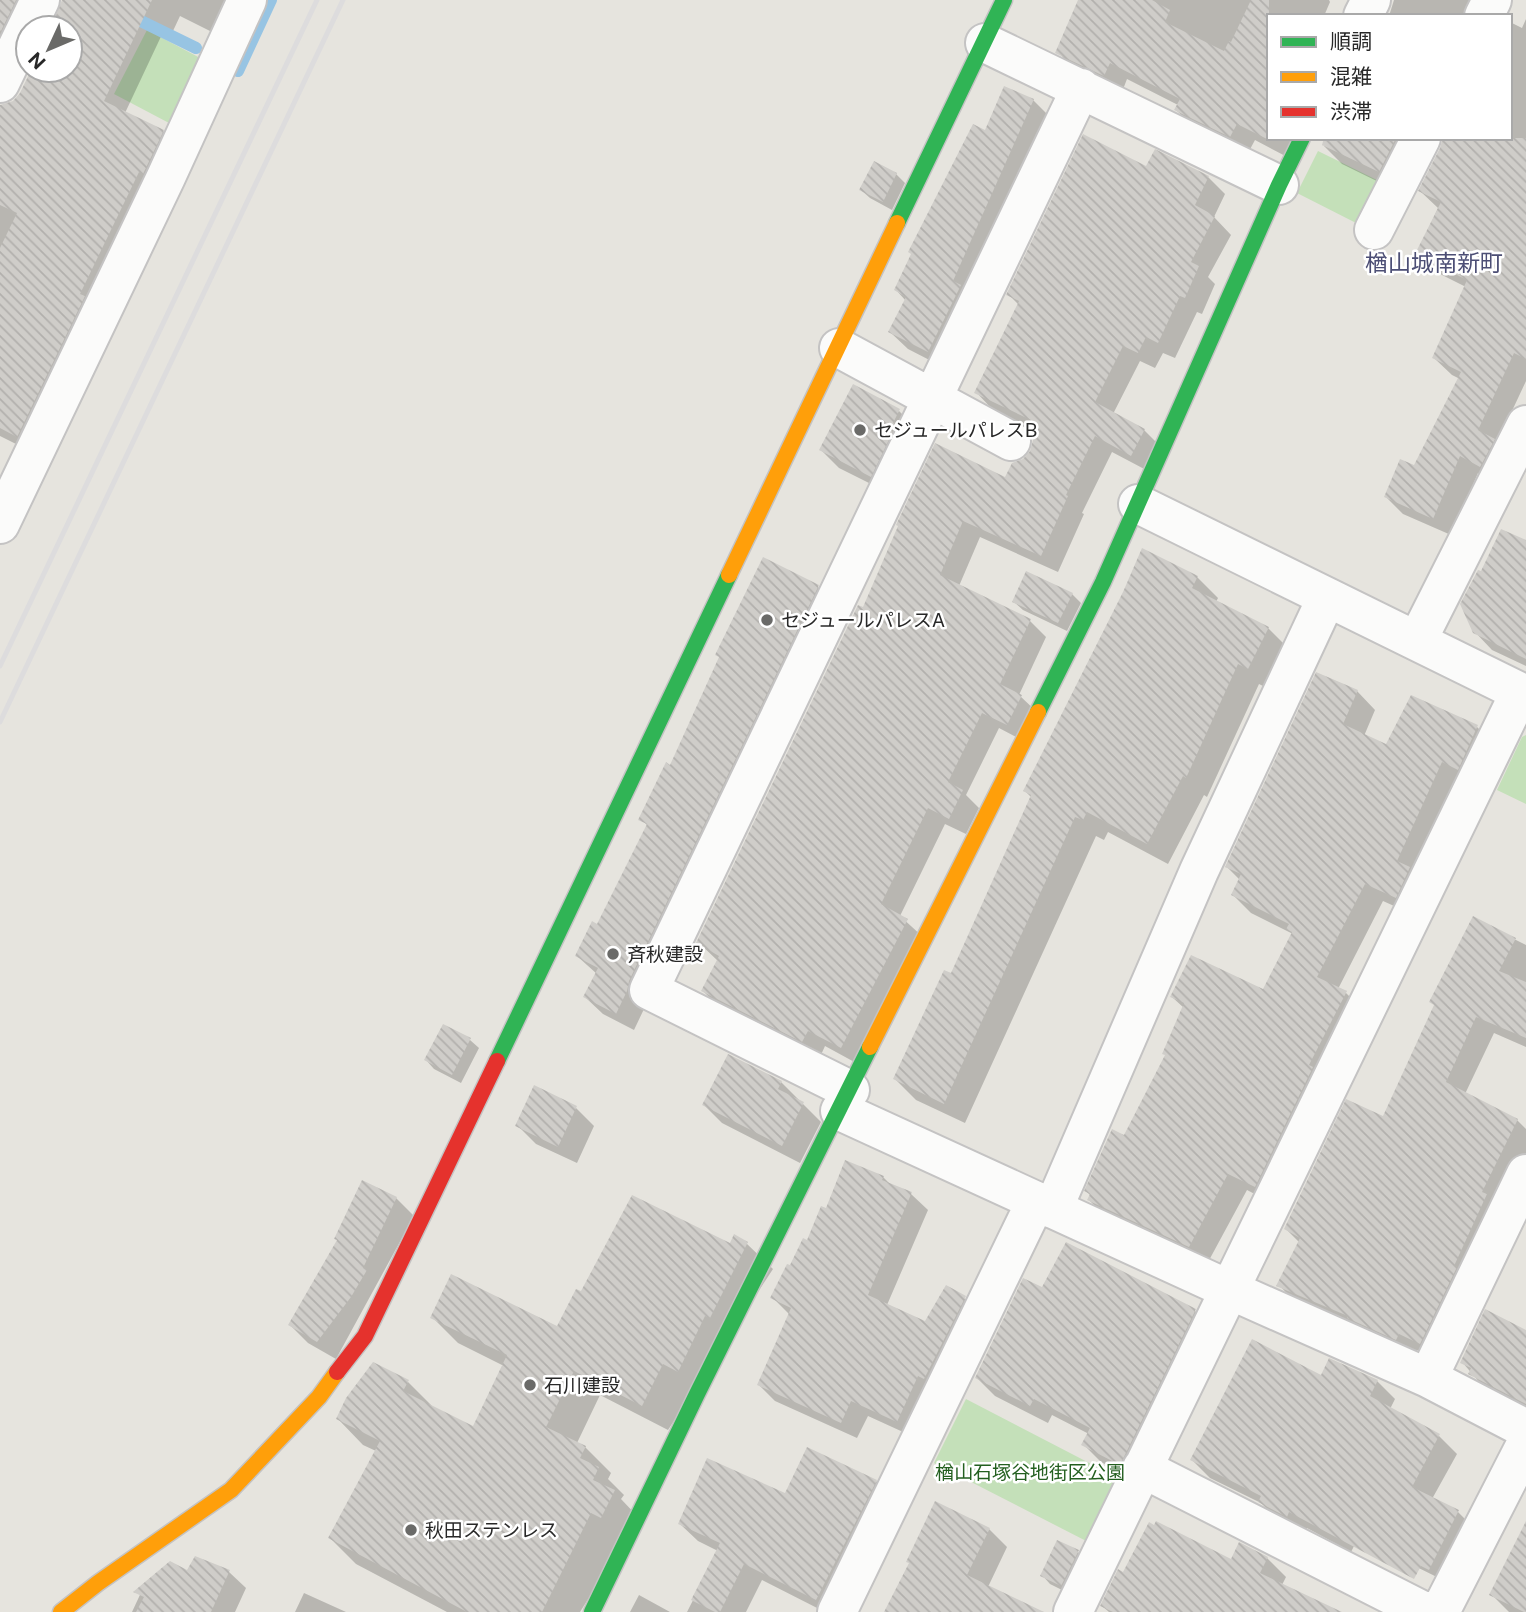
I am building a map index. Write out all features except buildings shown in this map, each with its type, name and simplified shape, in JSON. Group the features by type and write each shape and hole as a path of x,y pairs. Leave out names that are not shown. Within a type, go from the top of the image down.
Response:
{"street":[{"path":"0,83 40,0"},
{"path":"0,524 9,482 166,177 247,0"},
{"path":"61,1612 231,1490 319,1398 365,1336 1004,0"},
{"path":"985,43 1279,185"},
{"path":"1081,89 649,990 845,1100 1045,1205 1428,1378 1526,1429"},
{"path":"592,1612 697,1394 1103,582 1301,140"},
{"path":"1374,230 1420,140"},
{"path":"839,348 1011,441"},
{"path":"1417,641 1526,425"},
{"path":"1073,1612 1523,693 1138,504"},
{"path":"837,1612 1045,1205 1327,597"},
{"path":"1428,1378 1526,1174"},
{"path":"1440,1612 1526,1444"},
{"path":"1142,1468 1425,1612"}],"green space":[{"path":"147,30 202,59 169,123 114,94"},
{"path":"1318,151 1381,182 1360,225 1297,193"},
{"path":"1526,735 1526,804 1497,790 1522,737"},
{"name":"楢山石塚谷地街区公園","path":"966,1399 1126,1482 1094,1545 934,1463"}],"waterway":[{"path":"98,0 196,48"},
{"path":"238,71 271,0"}],"railway":[{"path":"0,666 317,0"},
{"path":"0,722 343,0"}],"traffic: fast":[{"path":"897,223 1004,0"},
{"path":"1038,712 1103,582 1301,140"},
{"path":"497,1061 729,575"},
{"path":"592,1612 870,1047"}],"traffic: slow":[{"path":"729,575 897,223"},
{"path":"870,1047 1038,712"},
{"path":"61,1612 231,1490 319,1397 337,1372"}],"traffic: jam":[{"path":"337,1372 365,1336 497,1061"}],"place":[{"name":"セジュールパレスB","path":"860,430"},
{"name":"セジュールパレスA","path":"767,620"},
{"name":"斉秋建設","path":"613,954"},
{"name":"石川建設","path":"530,1385"},
{"name":"秋田ステンレス","path":"411,1530"}],"district":[{"name":"楢山城南新町","path":"1434,262"}]}
